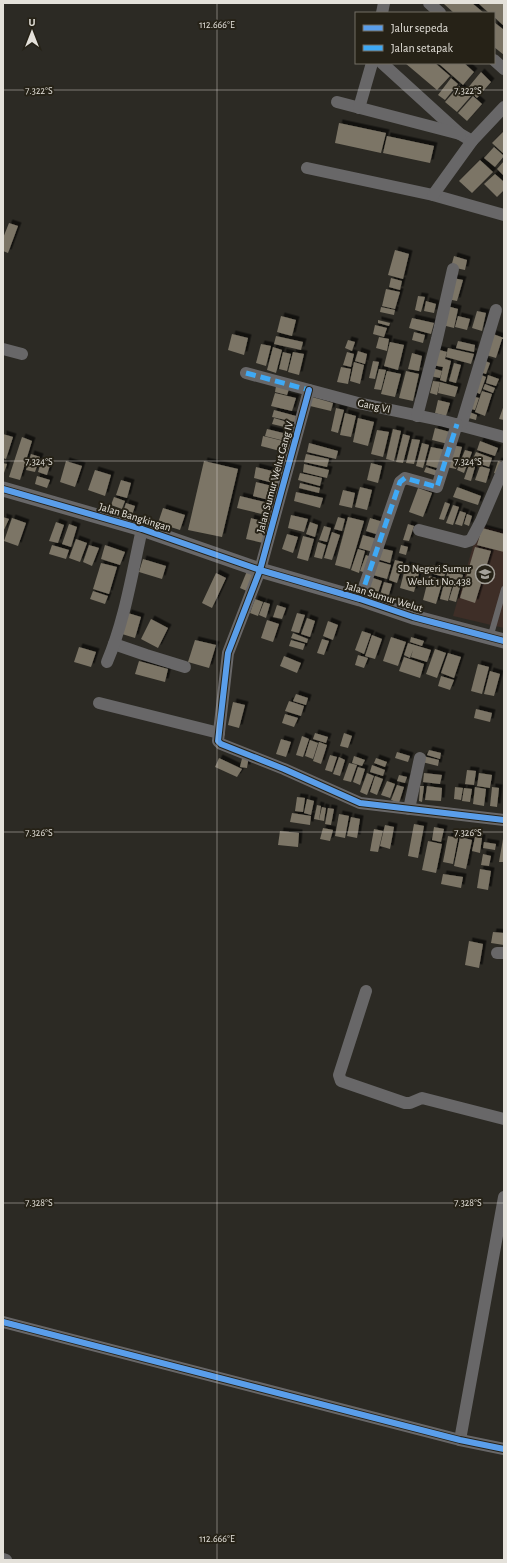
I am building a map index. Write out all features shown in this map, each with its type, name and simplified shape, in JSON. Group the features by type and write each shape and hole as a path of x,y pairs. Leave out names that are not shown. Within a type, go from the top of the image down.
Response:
{"street":[{"path":"429,3 439,12"},
{"path":"495,61 504,69"},
{"path":"359,108 372,64"},
{"path":"383,64 460,134 472,141"},
{"path":"337,102 460,134"},
{"path":"433,195 472,141 504,107"},
{"path":"307,168 433,195 504,215"},
{"path":"417,416 453,269"},
{"path":"360,600 400,482 405,478 437,487 459,425 496,310"},
{"path":"3,349 22,354"},
{"name":"Gang VI","path":"246,373 358,403 459,425 504,437"},
{"name":"Jalan Sumur Welut Gang IV","path":"219,733 228,653 260,570 309,390"},
{"path":"419,530 465,542 471,540 481,521 504,466"},
{"name":"Jalan Bangkingan","path":"3,489 142,529 260,570"},
{"path":"107,662 114,644 142,529"},
{"name":"Jalan Sumur Welut","path":"260,570 413,617 497,639"},
{"path":"114,644 146,656 185,667"},
{"path":"99,703 219,733 218,741 220,744 284,769 360,803 503,817"},
{"path":"409,809 420,758"},
{"path":"366,991 339,1074 341,1081 405,1103 410,1104 422,1098 504,1119"},
{"path":"460,1440 504,1197"},
{"path":"3,1322 460,1440 504,1449"}],"lane":[{"path":"497,639 504,589"}],"shaded area":[{"name":"SD Negeri Sumur Welut 1 No.438","path":"479,525 504,531 504,628 453,616"}],"building":[{"path":"472,3 483,12 453,12 444,4"},
{"path":"478,3 503,3 504,26 495,18 495,12 488,12"},
{"path":"495,23 504,30 504,55 495,48"},
{"path":"406,64 436,64 450,76 437,90"},
{"path":"439,64 465,64 474,72 463,85"},
{"path":"481,72 491,82 477,98 467,89"},
{"path":"451,78 458,84 445,100 438,95"},
{"path":"459,86 471,96 457,112 445,102"},
{"path":"473,96 482,104 467,121 458,113"},
{"path":"339,123 386,133 381,153 335,143"},
{"path":"504,131 504,154 492,143"},
{"path":"387,136 434,146 430,163 383,153"},
{"path":"494,147 504,156 495,167 484,158"},
{"path":"480,160 493,172 472,193 459,181"},
{"path":"504,161 504,176 497,169"},
{"path":"495,174 504,182 504,190 497,197 484,184"},
{"path":"9,223 18,226 8,253 3,251 3,238"},
{"path":"395,250 409,254 403,279 388,275"},
{"path":"454,256 467,260 465,270 451,267"},
{"path":"391,278 402,281 400,290 389,287"},
{"path":"453,278 463,280 457,301 447,299"},
{"path":"386,289 400,292 395,309 382,306"},
{"path":"418,296 425,297 421,312 415,310"},
{"path":"426,301 436,304 434,313 424,311"},
{"path":"447,306 458,309 454,328 442,325"},
{"path":"381,307 395,310 394,315 380,312"},
{"path":"477,311 486,313 482,331 472,328"},
{"path":"281,316 296,320 292,336 277,332"},
{"path":"458,316 470,319 467,330 455,327"},
{"path":"412,318 434,323 431,334 409,328"},
{"path":"378,320 390,323 389,326 378,323"},
{"path":"375,325 387,328 384,337 373,334"},
{"path":"414,332 425,335 423,343 412,340"},
{"path":"232,334 248,338 244,355 228,350"},
{"path":"493,334 504,338 502,339 496,358 486,355"},
{"path":"276,336 303,342 301,350 274,344"},
{"path":"379,337 389,339 387,351 376,348"},
{"path":"348,340 355,342 352,351 345,348"},
{"path":"458,341 475,345 474,352 456,348"},
{"path":"390,342 404,345 398,370 384,366"},
{"path":"261,344 271,346 266,366 256,363"},
{"path":"273,347 282,350 276,373 267,370"},
{"path":"448,348 474,354 471,364 446,357"},
{"path":"436,349 447,352 445,359 451,361 446,382 440,380 443,367 432,365"},
{"path":"358,351 367,354 365,364 355,361"},
{"path":"283,352 291,354 287,371 279,369"},
{"path":"293,352 304,354 299,375 288,372"},
{"path":"347,352 354,354 351,367 343,365"},
{"path":"412,353 422,356 419,371 408,369"},
{"path":"483,360 490,363 486,374 480,372"},
{"path":"373,361 379,362 375,379 369,378"},
{"path":"354,362 364,365 360,384 350,381"},
{"path":"454,363 461,365 456,383 449,381"},
{"path":"341,367 351,369 348,384 337,382"},
{"path":"432,368 442,371 440,378 430,376"},
{"path":"379,369 386,370 381,390 374,389"},
{"path":"387,371 401,374 395,397 381,394"},
{"path":"406,371 419,374 413,401 399,398"},
{"path":"479,374 486,377 480,394 473,391"},
{"path":"488,375 499,379 496,386 486,383"},
{"path":"433,381 440,382 437,395 430,393"},
{"path":"440,382 458,387 455,397 438,393"},
{"path":"485,384 495,388 493,393 483,389"},
{"path":"276,386 289,389 287,395 275,392"},
{"path":"482,391 492,394 485,416 475,412"},
{"path":"275,393 296,398 292,411 271,406"},
{"path":"472,396 479,398 475,410 468,408"},
{"path":"312,397 333,403 331,411 310,406"},
{"path":"438,400 450,403 446,416 435,413"},
{"path":"504,405 504,420 499,419"},
{"path":"336,408 344,410 338,433 331,431"},
{"path":"274,410 296,416 295,422 272,417"},
{"path":"467,411 477,415 476,420 465,417"},
{"path":"345,413 356,416 351,437 340,435"},
{"path":"274,418 294,424 293,429 272,424"},
{"path":"358,418 374,422 368,446 353,442"},
{"path":"435,428 450,432 448,444 432,440"},
{"path":"267,429 287,434 285,441 265,436"},
{"path":"393,429 401,431 394,461 386,459"},
{"path":"377,430 389,432 383,457 371,454"},
{"path":"3,434 13,437 6,459 3,458"},
{"path":"403,434 410,436 403,463 396,462"},
{"path":"263,436 287,442 284,452 261,446"},
{"path":"22,437 32,441 20,480 9,477"},
{"path":"412,439 420,440 414,464 406,463"},
{"path":"480,441 498,448 495,456 477,450"},
{"path":"309,443 338,451 336,459 307,452"},
{"path":"422,443 429,445 423,468 416,466"},
{"path":"452,445 462,447 456,469 446,467"},
{"path":"431,447 446,450 441,469 426,465"},
{"path":"465,450 472,452 464,473 457,470"},
{"path":"476,452 492,458 489,467 472,461"},
{"path":"31,454 40,457 35,472 26,470"},
{"path":"306,454 329,459 327,467 304,462"},
{"path":"66,461 82,466 75,487 60,482"},
{"path":"204,461 238,469 222,537 188,530"},
{"path":"498,461 504,463 499,475 494,473"},
{"path":"41,462 50,465 47,475 38,472"},
{"path":"3,463 7,464 4,473 3,472"},
{"path":"371,463 382,466 378,483 367,480"},
{"path":"304,464 329,470 327,478 303,472"},
{"path":"469,465 475,467 471,481 464,479"},
{"path":"480,466 490,469 486,483 475,480"},
{"path":"256,467 284,474 281,485 254,478"},
{"path":"426,467 438,471 437,476 424,472"},
{"path":"95,470 111,475 105,496 88,490"},
{"path":"300,473 322,478 320,486 298,480"},
{"path":"37,476 50,480 47,488 35,484"},
{"path":"121,480 131,483 127,498 116,495"},
{"path":"256,482 280,488 277,502 253,496"},
{"path":"300,483 320,488 319,493 299,488"},
{"path":"360,487 372,490 367,510 355,507"},
{"path":"457,487 481,496 478,505 453,497"},
{"path":"418,488 432,493 423,517 409,512"},
{"path":"343,490 355,493 352,508 339,505"},
{"path":"296,492 323,498 320,508 294,501"},
{"path":"240,496 273,504 270,516 237,508"},
{"path":"114,497 125,501 122,509 111,505"},
{"path":"445,502 450,504 444,520 439,519"},
{"path":"126,503 135,506 132,515 123,512"},
{"path":"453,505 459,507 453,525 446,523"},
{"path":"163,508 185,515 180,530 158,523"},
{"path":"460,511 466,513 462,526 455,524"},
{"path":"467,514 472,516 469,526 464,524"},
{"path":"291,515 308,519 304,532 288,528"},
{"path":"3,517 9,519 3,532"},
{"path":"338,517 345,519 342,531 334,529"},
{"path":"348,517 364,521 350,569 335,565"},
{"path":"12,518 26,523 18,546 4,541"},
{"path":"251,518 268,523 263,543 246,539"},
{"path":"370,518 383,522 379,535 366,531"},
{"path":"56,522 64,525 58,543 49,541"},
{"path":"310,522 318,525 315,537 306,534"},
{"path":"69,524 77,527 71,547 62,544"},
{"path":"408,524 414,526 409,541 403,540"},
{"path":"324,526 331,528 327,542 319,540"},
{"path":"482,528 504,534 504,552 477,545"},
{"path":"332,532 340,535 332,560 324,558"},
{"path":"287,534 298,537 293,553 282,549"},
{"path":"363,535 377,539 373,552 359,548"},
{"path":"303,536 314,539 308,561 297,558"},
{"path":"76,539 87,543 80,562 69,558"},
{"path":"318,542 326,545 322,559 314,557"},
{"path":"52,545 69,550 66,559 49,554"},
{"path":"89,545 99,548 92,566 83,562"},
{"path":"105,545 125,552 120,565 101,559"},
{"path":"401,545 408,547 406,555 399,553"},
{"path":"475,547 491,551 475,603 460,598"},
{"path":"380,548 393,551 390,563 377,559"},
{"path":"358,549 365,551 359,573 351,570"},
{"path":"366,555 371,557 366,573 360,571"},
{"path":"143,559 166,566 162,579 139,572"},
{"path":"395,560 403,562 397,583 389,580"},
{"path":"377,561 391,565 387,579 373,575"},
{"path":"101,563 117,567 109,594 93,589"},
{"path":"406,565 420,569 414,592 400,588"},
{"path":"433,565 447,569 444,577 430,573"},
{"path":"247,571 256,575 249,592 240,588"},
{"path":"448,571 463,575 461,581 446,577"},
{"path":"216,573 226,578 212,608 202,603"},
{"path":"429,576 443,580 436,604 423,600"},
{"path":"370,577 382,581 377,596 366,593"},
{"path":"445,580 453,582 448,601 440,599"},
{"path":"455,581 461,583 456,602 449,600"},
{"path":"384,582 392,584 388,598 380,595"},
{"path":"93,591 108,596 105,604 90,599"},
{"path":"255,599 263,602 258,616 250,613"},
{"path":"264,602 270,604 266,618 259,615"},
{"path":"277,605 286,608 282,619 273,617"},
{"path":"128,613 141,617 135,638 122,634"},
{"path":"297,613 305,615 299,633 291,631"},
{"path":"307,618 315,621 310,637 301,634"},
{"path":"151,619 168,628 158,648 141,639"},
{"path":"267,620 279,624 273,642 261,638"},
{"path":"328,621 338,625 333,640 323,636"},
{"path":"362,631 371,634 364,654 355,650"},
{"path":"293,633 308,639 307,643 291,638"},
{"path":"372,635 382,639 375,659 365,656"},
{"path":"391,637 406,642 398,666 383,661"},
{"path":"411,637 424,641 422,646 410,642"},
{"path":"322,639 329,641 324,655 317,653"},
{"path":"195,640 216,645 209,668 188,662"},
{"path":"291,640 305,644 303,650 289,646"},
{"path":"408,643 431,650 427,662 411,657 413,650 410,658 404,655"},
{"path":"79,647 96,652 91,667 74,662"},
{"path":"435,649 446,653 437,678 426,674"},
{"path":"448,653 461,657 454,678 441,673"},
{"path":"358,655 368,658 364,668 355,665"},
{"path":"284,656 301,663 297,673 280,666"},
{"path":"404,657 424,664 420,678 399,671"},
{"path":"139,661 168,669 165,682 135,674"},
{"path":"478,664 489,667 482,694 471,691"},
{"path":"490,671 500,674 494,696 484,694"},
{"path":"441,676 454,680 450,690 438,686"},
{"path":"296,694 308,698 306,705 293,701"},
{"path":"289,701 304,706 301,716 285,711"},
{"path":"233,702 245,705 239,728 228,725"},
{"path":"476,709 492,713 490,722 474,718"},
{"path":"285,714 298,718 294,727 282,723"},
{"path":"315,733 328,737 326,743 313,739"},
{"path":"344,733 352,736 348,748 340,746"},
{"path":"302,736 309,739 303,757 296,755"},
{"path":"281,739 291,742 286,757 276,754"},
{"path":"310,740 318,743 313,759 305,756"},
{"path":"319,742 327,745 321,764 313,761"},
{"path":"429,750 441,753 440,759 427,755"},
{"path":"397,752 410,756 408,762 395,758"},
{"path":"243,754 249,755 247,768 240,767"},
{"path":"330,755 337,757 332,772 325,770"},
{"path":"354,756 365,760 362,766 352,763"},
{"path":"423,756 439,760 438,766 422,762"},
{"path":"339,757 345,760 340,776 333,774"},
{"path":"219,758 242,769 237,777 215,767"},
{"path":"376,758 387,762 385,767 374,763"},
{"path":"349,763 357,765 351,782 343,780"},
{"path":"372,765 385,770 383,776 370,772"},
{"path":"358,767 365,769 360,785 353,782"},
{"path":"467,770 476,771 474,785 465,784"},
{"path":"367,773 374,776 367,795 360,792"},
{"path":"424,773 442,775 440,784 423,782"},
{"path":"479,773 492,775 490,788 477,786"},
{"path":"399,775 407,777 405,783 397,781"},
{"path":"375,776 383,779 377,795 370,792"},
{"path":"387,781 395,784 390,798 381,795"},
{"path":"397,785 404,787 399,803 391,800"},
{"path":"420,786 424,786 422,802 419,801"},
{"path":"427,786 442,788 441,801 425,800"},
{"path":"455,787 463,788 461,800 454,799"},
{"path":"475,787 486,789 484,806 473,804"},
{"path":"492,787 499,788 497,807 490,806"},
{"path":"464,788 472,789 470,802 462,801"},
{"path":"297,797 305,798 303,812 295,811"},
{"path":"307,799 314,801 311,815 304,813"},
{"path":"317,805 321,806 319,820 314,819"},
{"path":"322,807 326,808 324,821 319,820"},
{"path":"328,808 334,809 331,825 325,824"},
{"path":"292,813 311,816 310,825 290,822"},
{"path":"339,814 349,816 345,838 335,836"},
{"path":"351,817 360,819 357,838 347,836"},
{"path":"414,824 424,826 418,858 408,856"},
{"path":"385,825 394,827 390,849 380,846"},
{"path":"434,827 444,829 441,842 432,840"},
{"path":"323,828 333,830 330,841 320,839"},
{"path":"374,829 383,831 378,852 370,851"},
{"path":"280,831 299,833 298,847 278,845"},
{"path":"448,836 458,838 453,864 443,862"},
{"path":"460,837 472,840 466,869 454,866"},
{"path":"475,837 482,838 480,853 472,851"},
{"path":"503,839 504,862 499,862"},
{"path":"428,841 442,844 436,873 422,870"},
{"path":"484,842 496,844 495,850 483,848"},
{"path":"483,854 491,856 489,866 481,865"},
{"path":"480,869 491,871 488,890 477,888"},
{"path":"443,874 463,877 461,888 441,884"},
{"path":"493,932 504,933 504,945 491,943"},
{"path":"469,941 483,944 479,968 465,965"}],"marked path":[{"path":"246,373 309,390"},
{"path":"360,599 400,482 405,478 437,487 457,424"}],"cycle path":[{"path":"309,390 260,570 228,653 218,741 221,744 284,769 360,803 504,820"},
{"path":"3,489 142,529 260,570 360,599 413,617 504,641"},
{"path":"3,1322 460,1440 504,1449"}],"place":[{"name":"SD Negeri Sumur Welut 1 No.438","path":"485,574"}]}
